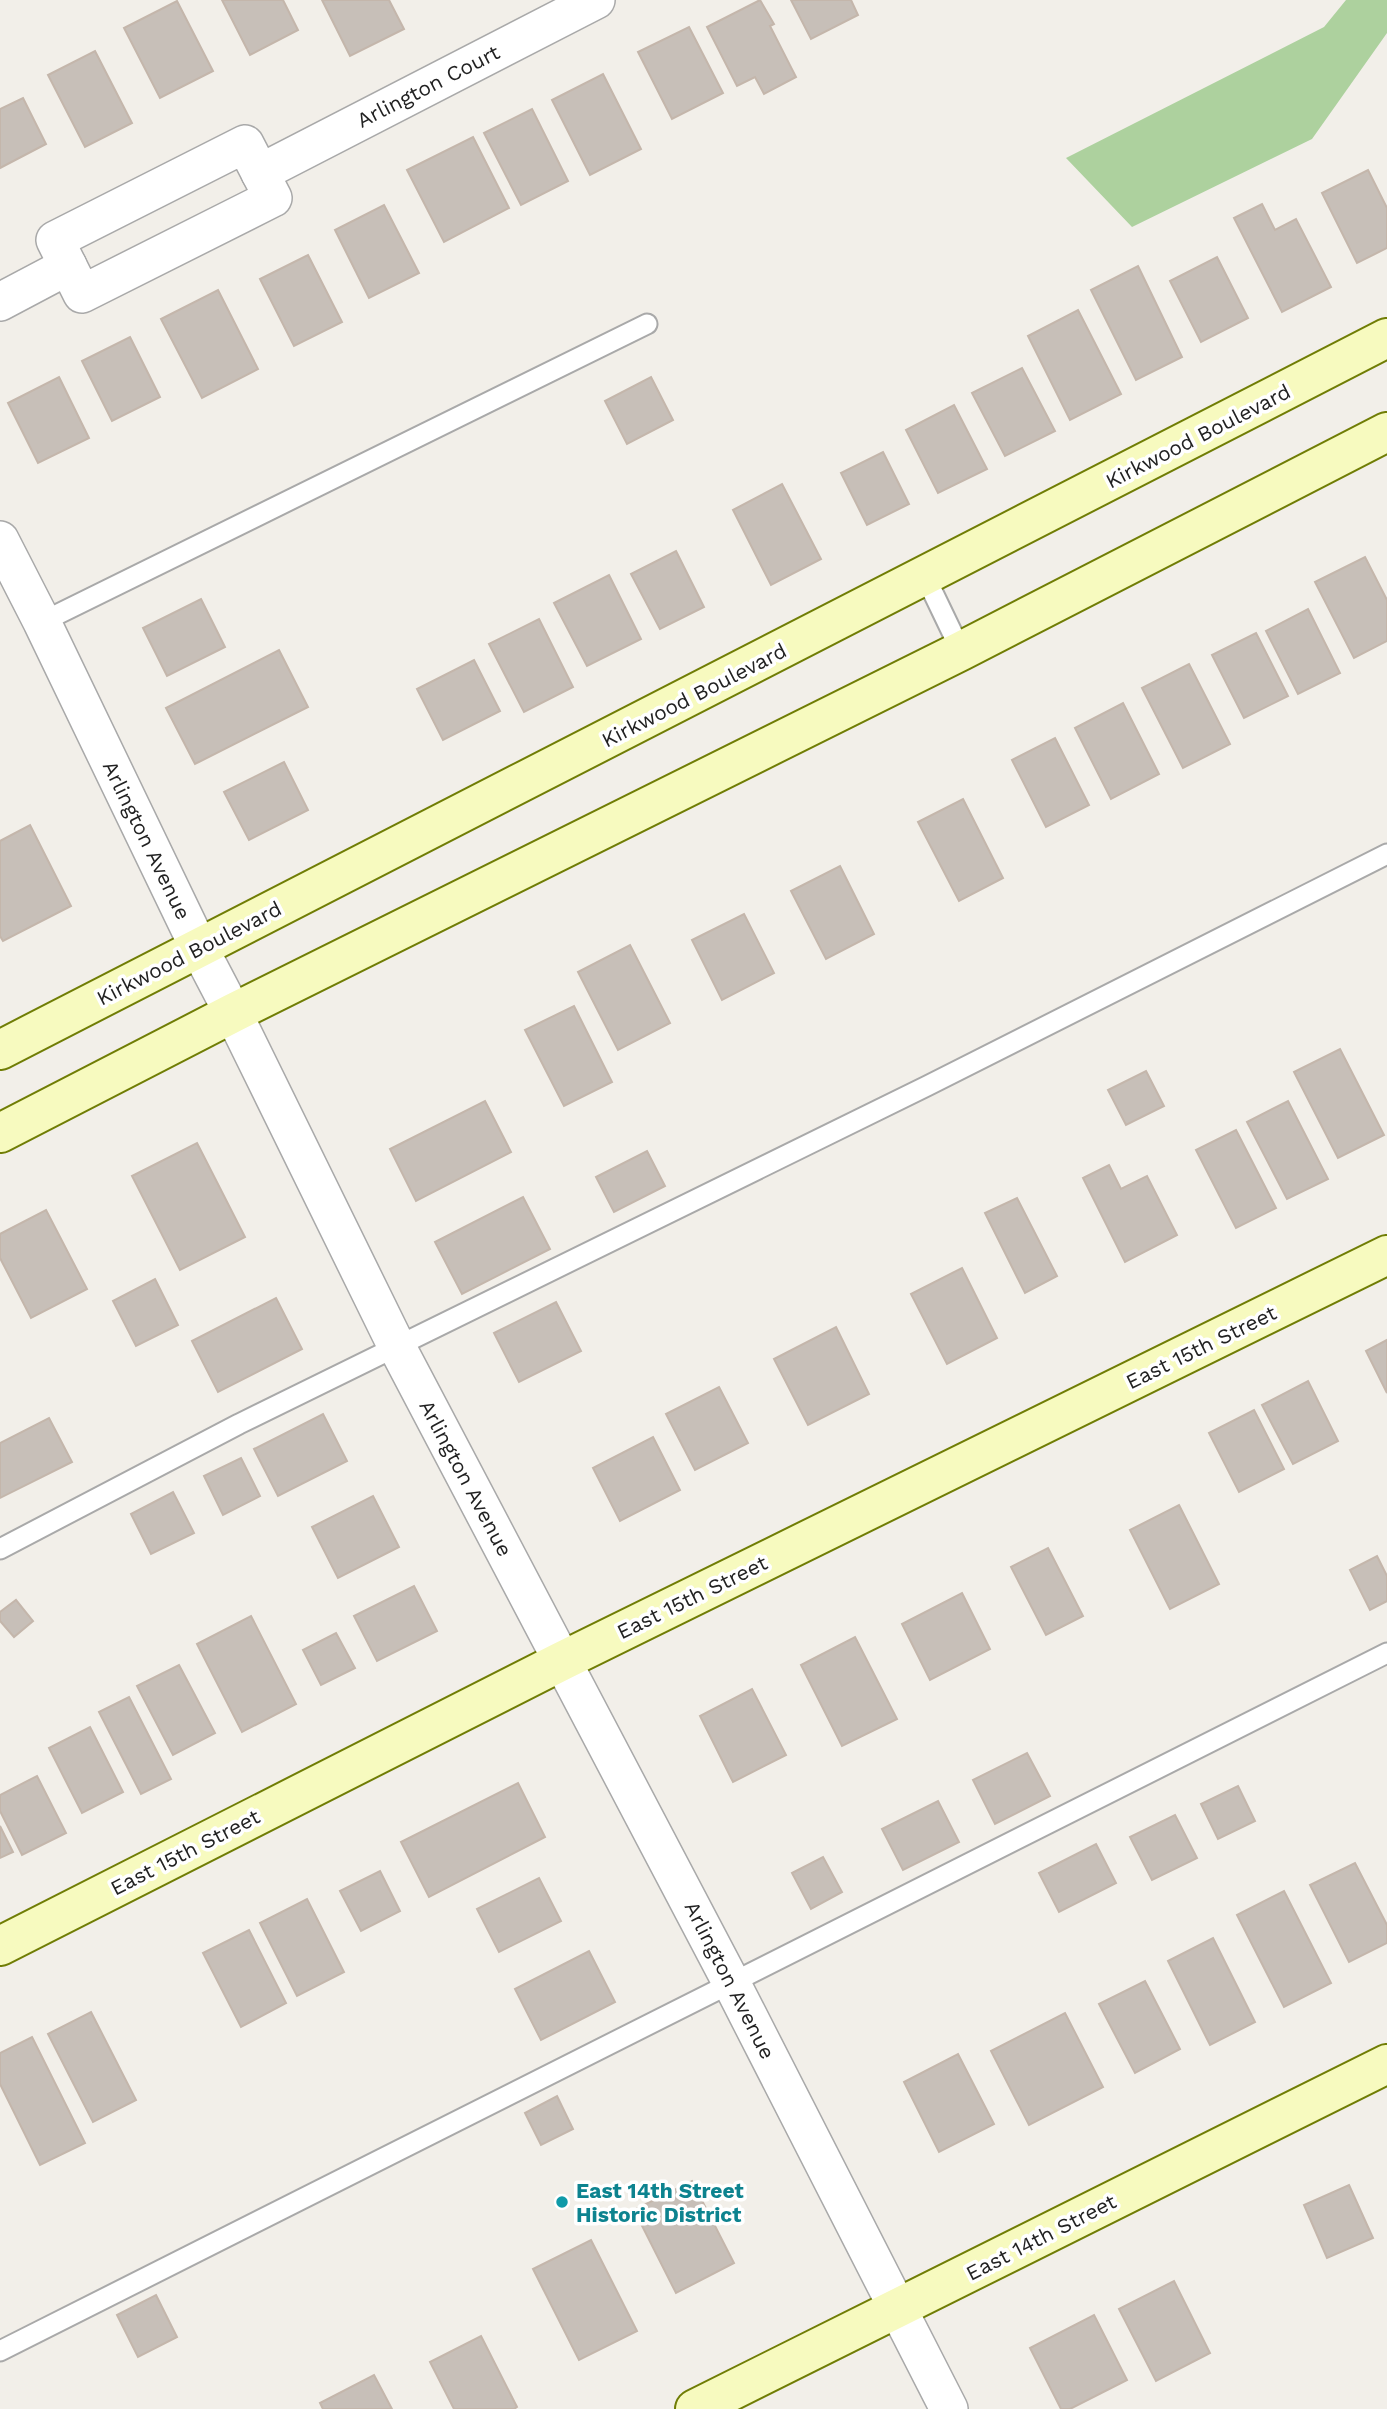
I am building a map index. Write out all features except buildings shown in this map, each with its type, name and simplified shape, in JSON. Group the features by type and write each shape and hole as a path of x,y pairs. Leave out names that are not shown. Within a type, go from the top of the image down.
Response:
{"street":[{"name":"Arlington Court","path":"260,173 596,0"},
{"path":"245,144 273,198 82,294 68,266 55,240 245,144"},
{"path":"0,302 68,266"},
{"name":"Kirkwood Boulevard","path":"0,1050 1387,338"},
{"path":"0,1133 233,1013 961,651 1387,432"},
{"name":"Arlington Avenue","path":"0,540 198,948 233,1013 396,1345 732,1984 949,2409"},
{"name":"East 15th Street","path":"0,1946 562,1661 1387,1255"},
{"name":"East 14th Street","path":"695,2409 1387,2064"}],"lane":[{"path":"42,622 647,324"},
{"path":"925,576 961,651"},
{"path":"0,1549 396,1345 927,1086 1387,854"},
{"path":"0,2351 1387,1653"}],"green space":[{"path":"1346,0 1387,0 1387,33 1312,139 1132,227 1066,158 1324,27"}],"place":[{"name":"East 14th Street Historic District","path":"562,2202"}]}
